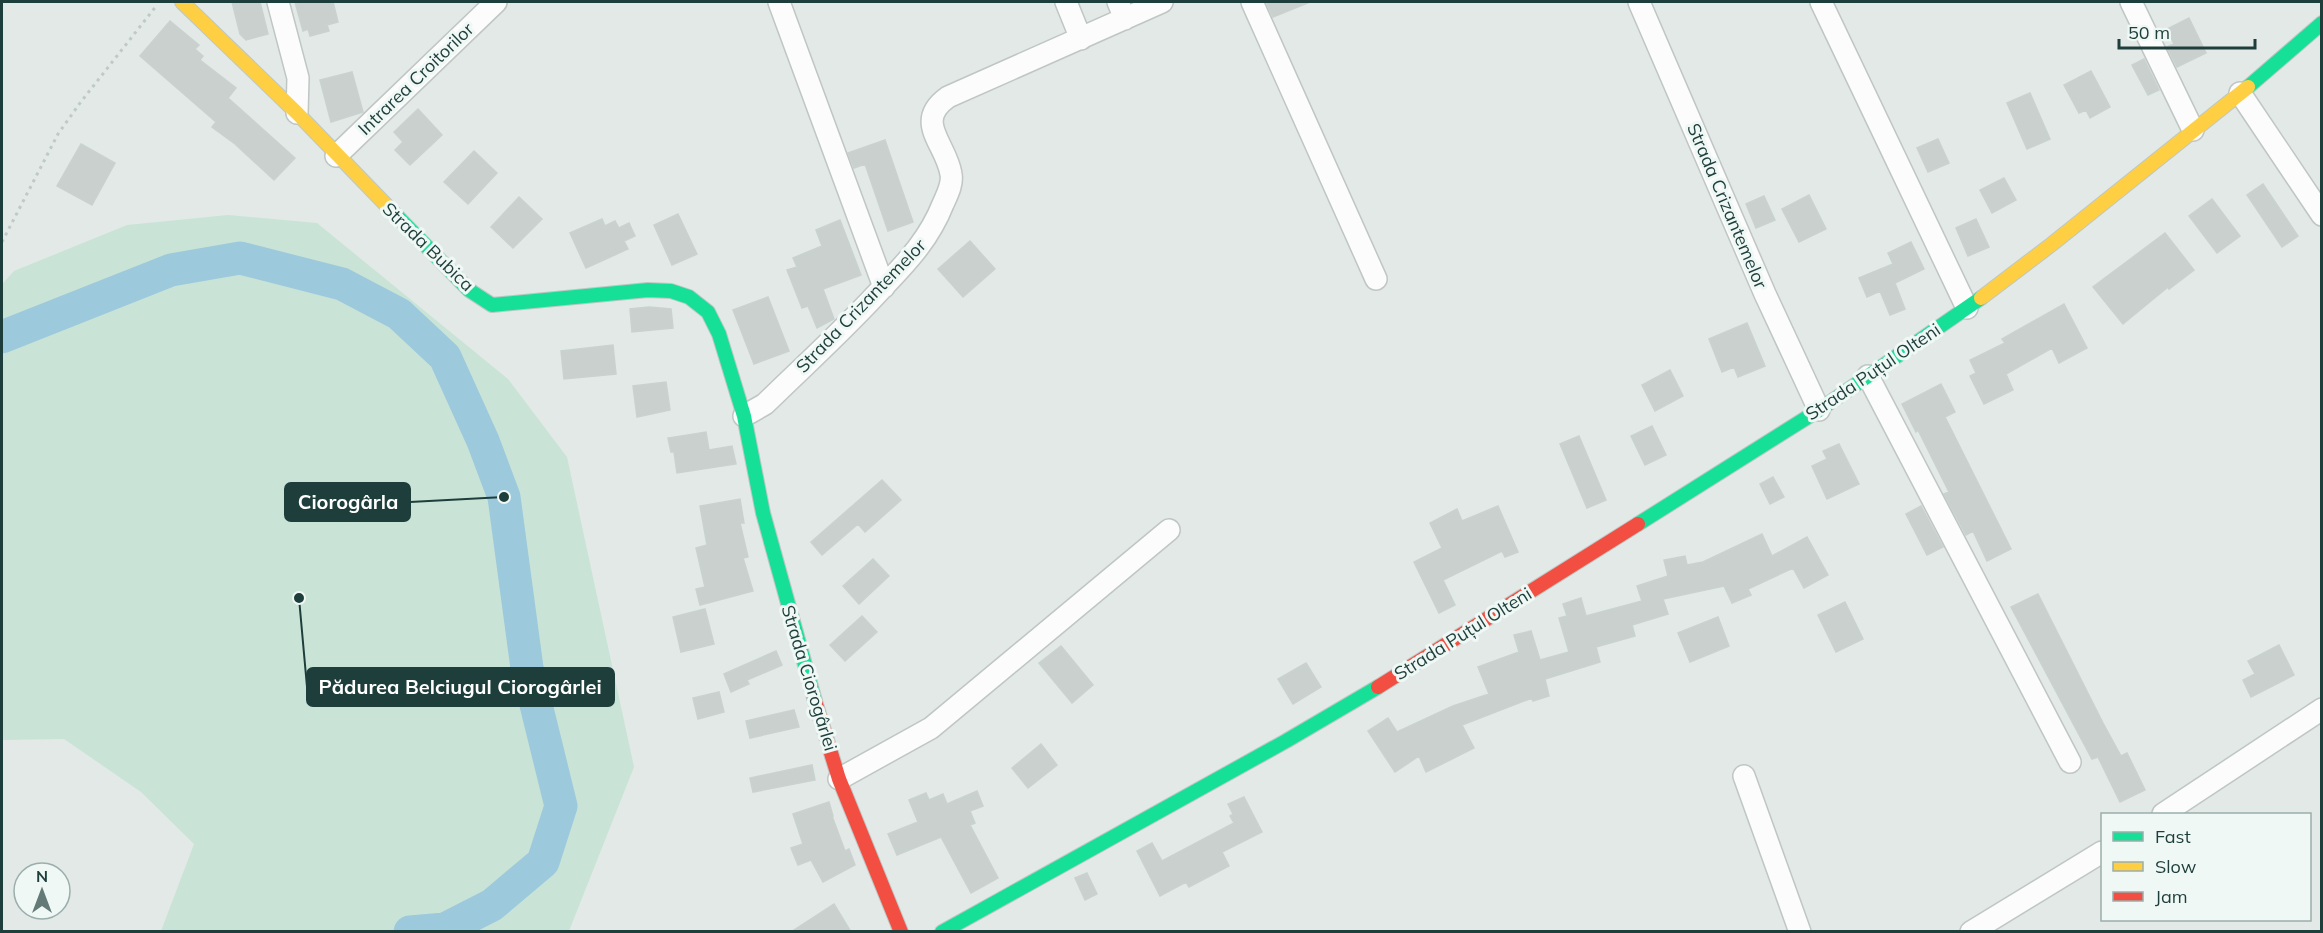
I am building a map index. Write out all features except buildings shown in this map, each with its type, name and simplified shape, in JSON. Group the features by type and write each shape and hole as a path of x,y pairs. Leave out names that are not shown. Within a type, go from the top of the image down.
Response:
{"street":[{"name":"Strada Bubica","path":"182,2 297,113 336,156 469,290 492,305 648,291 671,291 689,297 708,312 716,327 744,416"},
{"path":"278,2 298,78 297,113"},
{"name":"Intrarea Croitorilor","path":"336,156 496,2"},
{"path":"779,2 884,287"},
{"path":"1066,2 1081,39"},
{"name":"Strada Crizantemelor","path":"744,416 765,404 884,287 931,232 951,183 951,173 932,122 933,112 937,105 1081,39 1122,10 1162,2"},
{"path":"1252,2 1376,279"},
{"name":"Strada Crizantemelor","path":"1639,2 1765,294 1819,410"},
{"path":"1821,2 1967,308"},
{"path":"2131,2 2193,130"},
{"name":"Strada Puțul Olteni","path":"942,932 1286,741 1396,676 1819,410 1967,308 2052,244 2320,29"},
{"path":"2240,93 2322,215"},
{"path":"1868,376 2070,762"},
{"name":"Strada Ciorogârlei","path":"744,416 766,524 801,657 840,779 901,932"},
{"path":"840,779 931,728 1169,530"},
{"path":"2165,813 2322,709"},
{"path":"1744,777 1800,932"},
{"path":"1971,932 2000,924 2101,853"}],"path":[{"path":"2,242 58,134 160,2"}],"green space":[{"path":"228,215 317,223 508,379 567,457 634,767 569,931 161,931 194,844 141,792 64,739 2,740 2,284 14,271 127,225"}],"waterway":[{"path":"2,337 171,270 240,258 342,284 399,314 445,357 483,441 504,497 527,668 561,806 543,862 492,905 445,929 410,932"}],"traffic: fast":[{"path":"2248,87 2322,23"},
{"path":"392,211 469,290 492,305 648,290 671,291 689,297 708,312 719,334 744,416 763,513 815,701"},
{"path":"1638,524 1819,410 1981,298"},
{"path":"942,932 1286,741 1378,687"}],"traffic: slow":[{"path":"182,2 297,113 392,211"},
{"path":"1981,298 2248,87"}],"traffic: jam":[{"path":"1378,687 1638,524"},
{"path":"815,701 839,779 901,932"}],"place":[{"name":"Ciorogârla","path":"504,497"},
{"name":"Pădurea Belciugul Ciorogârlei","path":"299,598"}]}
